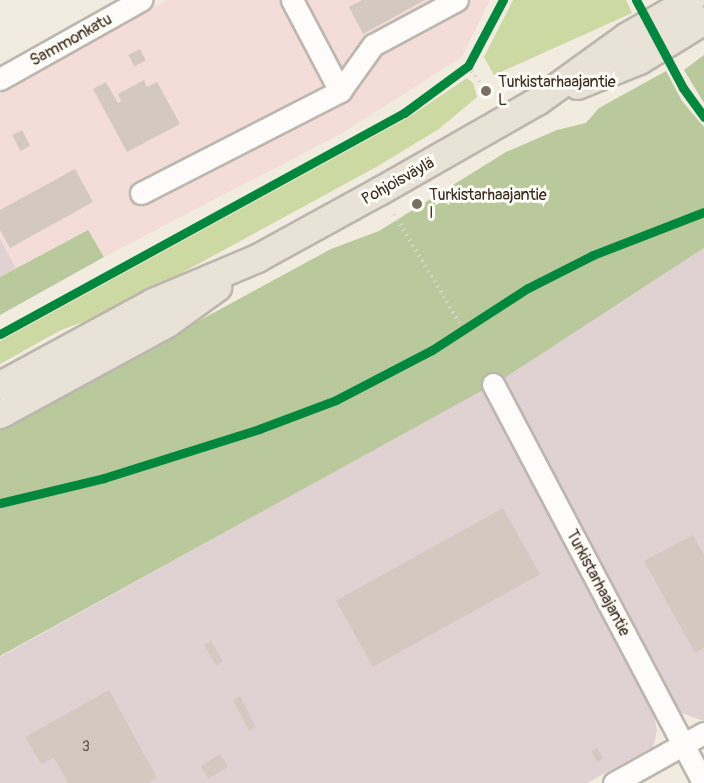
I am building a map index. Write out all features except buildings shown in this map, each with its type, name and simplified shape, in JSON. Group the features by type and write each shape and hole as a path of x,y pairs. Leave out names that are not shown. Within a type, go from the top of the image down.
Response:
{"main road":[{"name":"Pohjoisväylä","path":"0,414 167,322 257,258 537,101 627,36 690,0"},
{"name":"Pohjoisväylä","path":"537,101 639,60 704,20"},
{"name":"Pohjoisväylä","path":"0,385 153,302 257,258"}],"street":[{"name":"Sammonkatu","path":"0,79 141,0"},
{"path":"292,0 340,91"},
{"path":"141,193 340,91 373,45 457,0"},
{"name":"Turkistarhaajantie","path":"493,384 703,783"},
{"path":"614,783 704,734"}],"path":[{"path":"460,74 470,63 486,91"},
{"path":"394,214 462,334 472,323"}],"shaded area":[{"path":"168,0 490,0 462,57 344,132 104,257 87,230 16,268 0,239 0,94"},
{"path":"0,239 16,268 0,277"},
{"path":"704,248 704,721 676,711 503,379"},
{"path":"483,389 654,715 657,731 653,747 587,783 0,783 0,657"}],"green space":[{"path":"513,0 626,0 632,13 494,75 484,57"},
{"path":"704,55 704,103 684,70"},
{"path":"666,71 682,101 704,127 704,248 503,379 0,656 0,429 331,249 379,231 506,152 557,130 586,123 599,108"},
{"path":"467,78 473,83 477,97 439,129 378,166 108,313 61,330 0,364 0,341 409,117"},
{"path":"88,230 104,257 0,315 0,277"}],"cycle path":[{"path":"0,334 404,113 468,66 503,0"},
{"path":"636,0 683,88 704,117"},
{"path":"0,503 104,478 259,429 336,400 432,350 528,288 593,255 704,212"}],"place":[{"name":"Turkistarhaajantie L","path":"486,91"},
{"name":"Turkistarhaajantie I","path":"417,204"}]}
